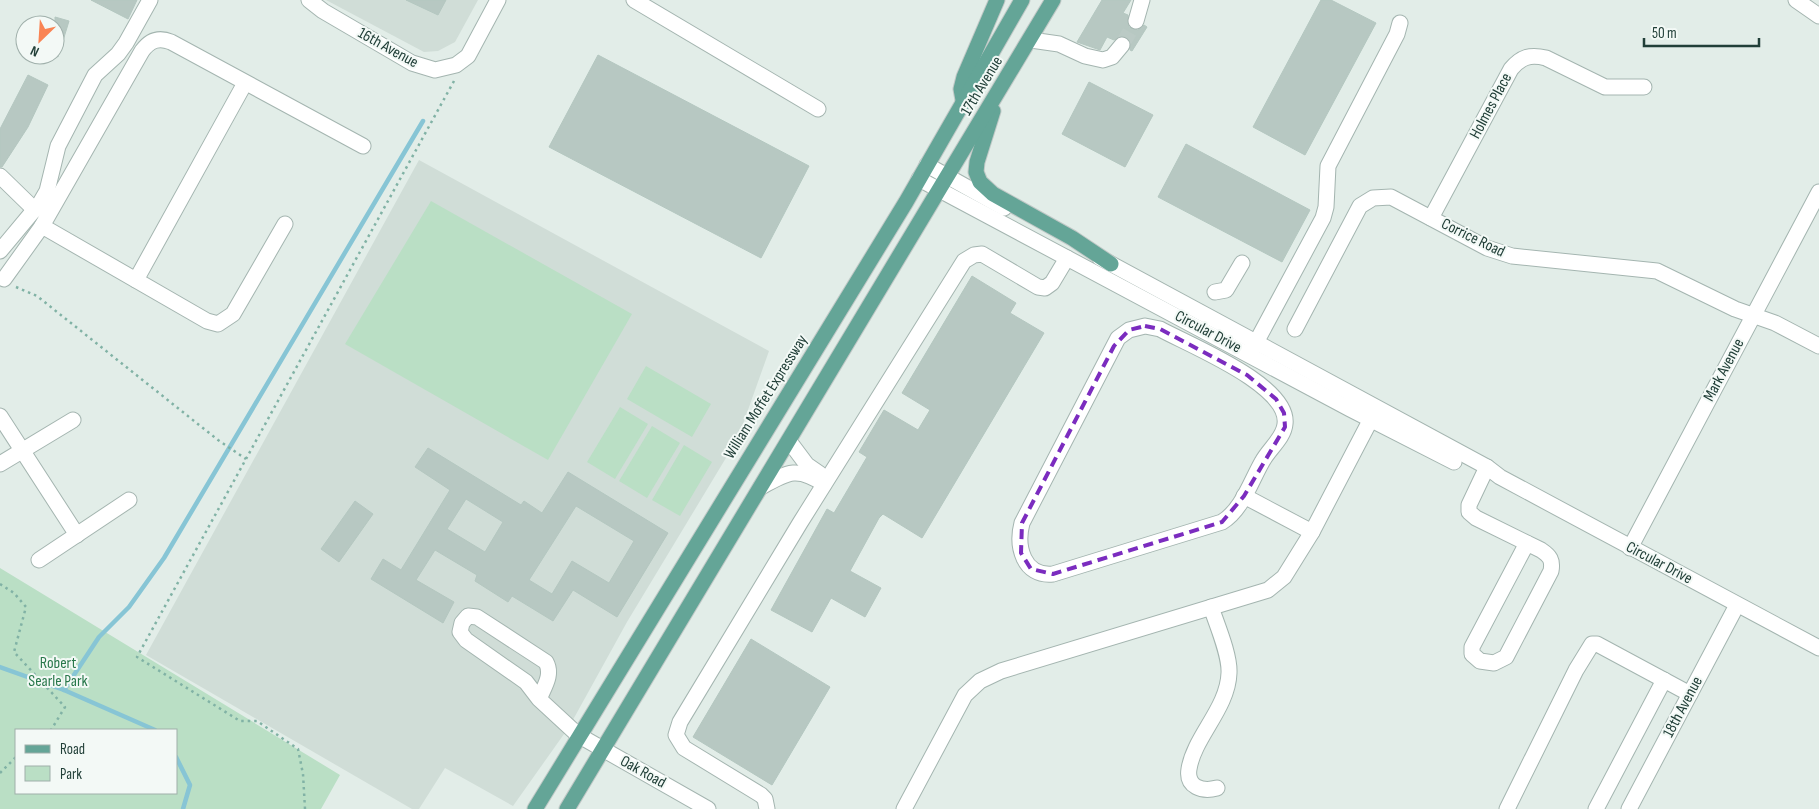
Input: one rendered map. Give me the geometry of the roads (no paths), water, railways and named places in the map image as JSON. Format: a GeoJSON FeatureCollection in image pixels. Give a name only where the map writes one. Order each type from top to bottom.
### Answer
{"type":"FeatureCollection","features":[{"type":"Feature","properties":{"kind":"main road"},"geometry":{"type":"LineString","coordinates":[[963,101],[961,89],[964,77],[997,0]]}},
{"type":"Feature","properties":{"kind":"main road","name":"William Moffet Expressway"},"geometry":{"type":"LineString","coordinates":[[535,809],[578,735],[919,179],[1022,0]]}},
{"type":"Feature","properties":{"kind":"main road","name":"17th Avenue"},"geometry":{"type":"LineString","coordinates":[[939,190],[1053,0]]}},
{"type":"Feature","properties":{"kind":"main road"},"geometry":{"type":"LineString","coordinates":[[996,97],[992,119],[977,162],[976,172],[980,182],[993,194],[1072,238],[1110,264]]}},
{"type":"Feature","properties":{"kind":"main road"},"geometry":{"type":"LineString","coordinates":[[567,809],[939,190]]}},
{"type":"Feature","properties":{"kind":"street"},"geometry":{"type":"LineString","coordinates":[[0,251],[35,210],[47,191],[58,146],[95,75],[118,54],[150,0]]}},
{"type":"Feature","properties":{"kind":"street","name":"16th Avenue"},"geometry":{"type":"LineString","coordinates":[[309,0],[323,11],[412,63],[425,68],[444,69],[456,65],[468,56],[498,0]]}},
{"type":"Feature","properties":{"kind":"street"},"geometry":{"type":"LineString","coordinates":[[634,0],[818,109]]}},
{"type":"Feature","properties":{"kind":"street"},"geometry":{"type":"LineString","coordinates":[[1136,20],[1142,0]]}},
{"type":"Feature","properties":{"kind":"street"},"geometry":{"type":"LineString","coordinates":[[1796,0],[1819,16]]}},
{"type":"Feature","properties":{"kind":"street"},"geometry":{"type":"LineString","coordinates":[[1253,348],[1323,218],[1326,206],[1328,166],[1397,34],[1400,24]]}},
{"type":"Feature","properties":{"kind":"street"},"geometry":{"type":"LineString","coordinates":[[5,280],[42,226],[142,51],[149,43],[159,39],[165,40],[363,146]]}},
{"type":"Feature","properties":{"kind":"street"},"geometry":{"type":"LineString","coordinates":[[1030,40],[1059,44],[1085,56],[1103,60],[1110,59],[1122,45]]}},
{"type":"Feature","properties":{"kind":"street","name":"Holmes Place"},"geometry":{"type":"LineString","coordinates":[[1431,218],[1511,69],[1524,57],[1537,56],[1546,58],[1605,87],[1644,87]]}},
{"type":"Feature","properties":{"kind":"street"},"geometry":{"type":"LineString","coordinates":[[136,280],[245,83]]}},
{"type":"Feature","properties":{"kind":"street","name":"Circular Drive"},"geometry":{"type":"LineString","coordinates":[[927,165],[1110,264],[1371,419],[1485,472],[1500,477],[1819,648]]}},
{"type":"Feature","properties":{"kind":"street"},"geometry":{"type":"LineString","coordinates":[[0,176],[35,210]]}},
{"type":"Feature","properties":{"kind":"street","name":"Circular Drive"},"geometry":{"type":"LineString","coordinates":[[919,179],[1067,258],[1253,348],[1485,472]]}},
{"type":"Feature","properties":{"kind":"street","name":"Mark Avenue"},"geometry":{"type":"LineString","coordinates":[[1630,548],[1752,315],[1819,192]]}},
{"type":"Feature","properties":{"kind":"street","name":"Corrice Road"},"geometry":{"type":"LineString","coordinates":[[1294,329],[1355,215],[1366,201],[1374,198],[1391,197],[1487,248],[1512,256],[1657,271],[1715,300],[1775,324],[1819,346]]}},
{"type":"Feature","properties":{"kind":"street"},"geometry":{"type":"LineString","coordinates":[[42,226],[212,324],[223,322],[234,314],[285,224]]}},
{"type":"Feature","properties":{"kind":"street"},"geometry":{"type":"LineString","coordinates":[[767,809],[765,799],[761,795],[684,748],[678,739],[676,731],[680,722],[826,481],[964,261],[974,254],[989,256],[1042,288],[1048,288],[1067,258]]}},
{"type":"Feature","properties":{"kind":"street"},"geometry":{"type":"LineString","coordinates":[[1215,292],[1226,290],[1242,263]]}},
{"type":"Feature","properties":{"kind":"street"},"geometry":{"type":"LineString","coordinates":[[1145,326],[1160,330],[1247,375],[1267,390],[1282,407],[1286,421],[1283,433],[1265,456],[1244,496],[1229,518],[1222,522],[1053,574],[1045,575],[1031,569],[1021,553],[1019,542],[1022,522],[1118,338],[1136,327],[1145,326]]}},
{"type":"Feature","properties":{"kind":"street"},"geometry":{"type":"LineString","coordinates":[[0,416],[76,535]]}},
{"type":"Feature","properties":{"kind":"street"},"geometry":{"type":"LineString","coordinates":[[904,809],[958,705],[980,680],[1001,671],[1211,607],[1260,594],[1276,585],[1290,568],[1312,532],[1371,419]]}},
{"type":"Feature","properties":{"kind":"street"},"geometry":{"type":"LineString","coordinates":[[0,464],[73,420]]}},
{"type":"Feature","properties":{"kind":"street"},"geometry":{"type":"LineString","coordinates":[[788,441],[807,465],[826,481]]}},
{"type":"Feature","properties":{"kind":"street"},"geometry":{"type":"LineString","coordinates":[[761,487],[795,472],[803,472],[826,481]]}},
{"type":"Feature","properties":{"kind":"street"},"geometry":{"type":"LineString","coordinates":[[1485,472],[1469,505],[1469,512],[1476,518],[1527,543],[1549,555],[1552,559],[1551,571],[1506,656],[1494,663],[1475,658],[1472,654],[1472,647],[1527,543]]}},
{"type":"Feature","properties":{"kind":"street"},"geometry":{"type":"LineString","coordinates":[[1244,496],[1312,532]]}},
{"type":"Feature","properties":{"kind":"street"},"geometry":{"type":"LineString","coordinates":[[39,560],[129,500]]}},
{"type":"Feature","properties":{"kind":"street","name":"18th Avenue"},"geometry":{"type":"LineString","coordinates":[[1629,809],[1737,605]]}},
{"type":"Feature","properties":{"kind":"street"},"geometry":{"type":"LineString","coordinates":[[1211,607],[1230,672],[1228,686],[1192,760],[1189,774],[1190,780],[1198,788],[1204,790],[1216,788]]}},
{"type":"Feature","properties":{"kind":"street","name":"Oak Road"},"geometry":{"type":"LineString","coordinates":[[539,699],[549,676],[550,670],[546,662],[477,617],[468,616],[465,618],[460,628],[462,636],[526,682],[539,699],[578,735],[708,809]]}},
{"type":"Feature","properties":{"kind":"street"},"geometry":{"type":"LineString","coordinates":[[1507,809],[1590,646],[1596,644],[1690,694]]}},
{"type":"Feature","properties":{"kind":"street"},"geometry":{"type":"LineString","coordinates":[[1596,809],[1664,680]]}},
{"type":"Feature","properties":{"kind":"waterway"},"geometry":{"type":"LineString","coordinates":[[64,690],[99,637],[129,607],[164,558],[423,121]]}},
{"type":"Feature","properties":{"kind":"waterway"},"geometry":{"type":"LineString","coordinates":[[0,667],[64,690],[153,729]]}},
{"type":"Feature","properties":{"kind":"waterway"},"geometry":{"type":"LineString","coordinates":[[178,761],[190,785],[183,809]]}},
{"type":"Feature","properties":{"kind":"tunnel"},"geometry":{"type":"LineString","coordinates":[[1122,45],[1136,21]]}},
{"type":"Feature","properties":{"kind":"park label","name":"Robert Searle Park"},"geometry":{"type":"Point","coordinates":[58,672]}}]}
